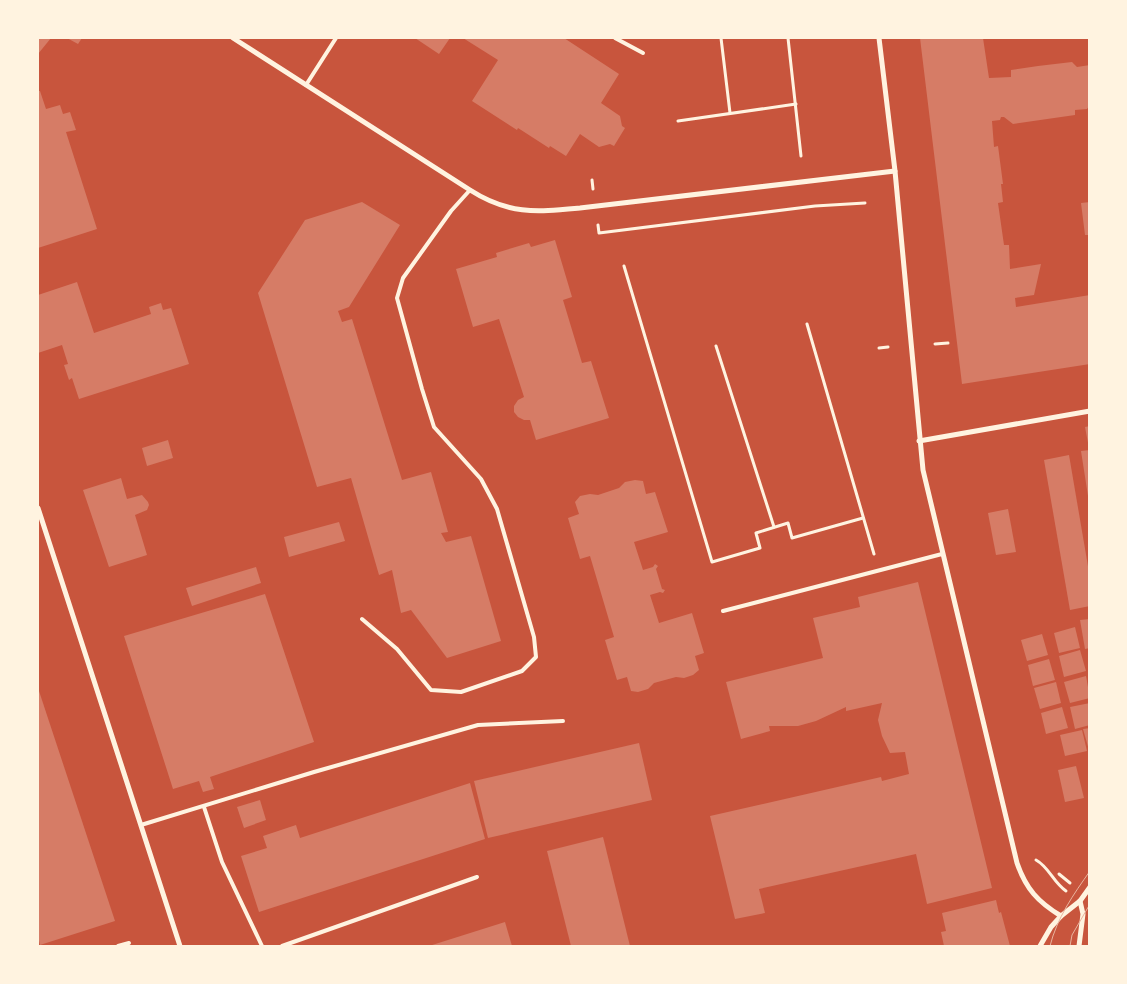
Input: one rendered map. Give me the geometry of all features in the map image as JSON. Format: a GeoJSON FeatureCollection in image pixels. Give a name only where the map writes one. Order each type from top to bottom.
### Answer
{"type":"FeatureCollection","features":[{"type":"Feature","properties":{"kind":"street"},"geometry":{"type":"LineString","coordinates":[[233,38],[470,190],[501,206],[533,212],[595,207],[895,171]]}},
{"type":"Feature","properties":{"kind":"street"},"geometry":{"type":"LineString","coordinates":[[879,38],[895,171],[923,470],[1013,850],[1020,872],[1032,894],[1044,906],[1061,916]]}},
{"type":"Feature","properties":{"kind":"street"},"geometry":{"type":"LineString","coordinates":[[919,441],[1090,411]]}},
{"type":"Feature","properties":{"kind":"street"},"geometry":{"type":"LineString","coordinates":[[38,508],[180,946]]}},
{"type":"Feature","properties":{"kind":"street"},"geometry":{"type":"LineString","coordinates":[[1040,946],[1061,916],[1080,901],[1090,887]]}},
{"type":"Feature","properties":{"kind":"street"},"geometry":{"type":"LineString","coordinates":[[1079,946],[1083,914],[1080,901]]}},
{"type":"Feature","properties":{"kind":"lane"},"geometry":{"type":"LineString","coordinates":[[306,85],[336,38]]}},
{"type":"Feature","properties":{"kind":"lane"},"geometry":{"type":"LineString","coordinates":[[615,38],[643,54]]}},
{"type":"Feature","properties":{"kind":"lane"},"geometry":{"type":"LineString","coordinates":[[362,619],[397,649],[431,690],[461,692],[522,671],[536,657],[534,637],[497,509],[481,479],[434,428],[397,298],[403,278],[451,211],[470,190]]}},
{"type":"Feature","properties":{"kind":"lane"},"geometry":{"type":"LineString","coordinates":[[723,611],[942,554]]}},
{"type":"Feature","properties":{"kind":"lane"},"geometry":{"type":"LineString","coordinates":[[141,825],[361,758],[478,725],[563,720]]}},
{"type":"Feature","properties":{"kind":"lane"},"geometry":{"type":"LineString","coordinates":[[204,806],[222,862],[262,946]]}},
{"type":"Feature","properties":{"kind":"lane"},"geometry":{"type":"LineString","coordinates":[[282,946],[478,877]]}},
{"type":"Feature","properties":{"kind":"lane"},"geometry":{"type":"LineString","coordinates":[[118,946],[129,943]]}},
{"type":"Feature","properties":{"kind":"path"},"geometry":{"type":"LineString","coordinates":[[720,38],[730,113]]}},
{"type":"Feature","properties":{"kind":"path"},"geometry":{"type":"LineString","coordinates":[[788,38],[801,156]]}},
{"type":"Feature","properties":{"kind":"path"},"geometry":{"type":"LineString","coordinates":[[678,121],[796,104]]}},
{"type":"Feature","properties":{"kind":"path"},"geometry":{"type":"LineString","coordinates":[[592,180],[598,232],[815,206],[865,203]]}},
{"type":"Feature","properties":{"kind":"path"},"geometry":{"type":"LineString","coordinates":[[624,266],[712,562],[760,548],[756,533],[774,527],[788,523],[792,538],[864,518]]}},
{"type":"Feature","properties":{"kind":"path"},"geometry":{"type":"LineString","coordinates":[[807,324],[879,571]]}},
{"type":"Feature","properties":{"kind":"path"},"geometry":{"type":"LineString","coordinates":[[935,344],[948,343]]}},
{"type":"Feature","properties":{"kind":"path"},"geometry":{"type":"LineString","coordinates":[[716,346],[774,527]]}},
{"type":"Feature","properties":{"kind":"path"},"geometry":{"type":"LineString","coordinates":[[879,348],[888,347]]}},
{"type":"Feature","properties":{"kind":"path"},"geometry":{"type":"LineString","coordinates":[[1013,850],[1042,864],[1062,888],[1080,901]]}},
{"type":"Feature","properties":{"kind":"path"},"geometry":{"type":"LineString","coordinates":[[1059,874],[1072,885]]}},
{"type":"Feature","properties":{"kind":"building"},"geometry":{"type":"Polygon","coordinates":[[[38,38],[51,38],[38,54],[38,38]]]}},
{"type":"Feature","properties":{"kind":"building"},"geometry":{"type":"Polygon","coordinates":[[[67,38],[82,38],[78,44],[67,38]]]}},
{"type":"Feature","properties":{"kind":"building"},"geometry":{"type":"Polygon","coordinates":[[[415,38],[450,38],[439,54],[415,38]]]}},
{"type":"Feature","properties":{"kind":"building"},"geometry":{"type":"Polygon","coordinates":[[[463,38],[564,38],[619,74],[601,103],[620,116],[622,126],[625,128],[614,146],[610,144],[599,147],[580,134],[566,156],[550,146],[549,148],[518,128],[517,130],[472,101],[498,60],[463,38]]]}},
{"type":"Feature","properties":{"kind":"building"},"geometry":{"type":"Polygon","coordinates":[[[920,38],[983,38],[989,78],[1011,77],[1011,70],[1038,66],[1072,62],[1077,67],[1090,65],[1090,105],[1087,109],[1075,110],[1075,115],[1013,124],[1004,117],[1001,117],[1000,120],[992,121],[994,147],[998,146],[1003,184],[1001,184],[1003,202],[998,203],[1004,245],[1009,245],[1010,269],[1041,264],[1034,295],[1015,298],[1016,307],[1090,295],[1090,364],[962,384],[920,38]]]}},
{"type":"Feature","properties":{"kind":"building"},"geometry":{"type":"Polygon","coordinates":[[[38,91],[40,91],[46,109],[60,105],[63,114],[70,112],[76,130],[66,132],[97,229],[38,248],[38,91]]]}},
{"type":"Feature","properties":{"kind":"building"},"geometry":{"type":"Polygon","coordinates":[[[362,202],[400,225],[349,307],[338,311],[342,322],[352,319],[402,480],[431,472],[448,532],[441,533],[446,542],[471,536],[501,641],[447,658],[411,610],[401,613],[392,570],[379,575],[351,478],[317,487],[258,293],[305,220],[362,202]]]}},
{"type":"Feature","properties":{"kind":"building"},"geometry":{"type":"Polygon","coordinates":[[[1090,202],[1090,235],[1085,235],[1081,203],[1090,202]]]}},
{"type":"Feature","properties":{"kind":"building"},"geometry":{"type":"Polygon","coordinates":[[[555,240],[572,297],[563,300],[582,363],[591,361],[609,418],[536,440],[530,420],[518,417],[514,412],[514,406],[518,400],[524,397],[499,319],[473,327],[456,269],[497,257],[496,253],[529,243],[531,247],[555,240]]]}},
{"type":"Feature","properties":{"kind":"building"},"geometry":{"type":"Polygon","coordinates":[[[77,282],[94,333],[151,314],[149,307],[161,303],[163,310],[171,308],[189,364],[79,399],[72,378],[69,380],[64,365],[68,364],[62,345],[38,353],[38,295],[77,282]]]}},
{"type":"Feature","properties":{"kind":"building"},"geometry":{"type":"Polygon","coordinates":[[[1090,426],[1090,448],[1089,448],[1085,427],[1090,426]]]}},
{"type":"Feature","properties":{"kind":"building"},"geometry":{"type":"Polygon","coordinates":[[[168,440],[173,458],[147,466],[142,448],[168,440]]]}},
{"type":"Feature","properties":{"kind":"building"},"geometry":{"type":"Polygon","coordinates":[[[1090,450],[1090,496],[1088,496],[1081,451],[1090,450]]]}},
{"type":"Feature","properties":{"kind":"building"},"geometry":{"type":"Polygon","coordinates":[[[1069,455],[1090,578],[1090,606],[1070,610],[1044,460],[1069,455]]]}},
{"type":"Feature","properties":{"kind":"building"},"geometry":{"type":"Polygon","coordinates":[[[121,478],[127,499],[142,495],[148,502],[147,510],[135,515],[147,555],[109,567],[83,490],[121,478]]]}},
{"type":"Feature","properties":{"kind":"building"},"geometry":{"type":"Polygon","coordinates":[[[643,481],[646,494],[655,492],[668,532],[634,542],[643,570],[653,567],[655,564],[658,566],[656,569],[662,589],[665,590],[663,593],[650,595],[659,623],[692,613],[704,653],[695,656],[699,670],[693,675],[654,683],[648,689],[638,692],[631,691],[627,677],[617,680],[605,640],[614,637],[590,556],[580,559],[568,518],[579,514],[575,502],[580,496],[598,495],[619,488],[625,482],[643,481]]]}},
{"type":"Feature","properties":{"kind":"building"},"geometry":{"type":"Polygon","coordinates":[[[1008,509],[1016,552],[996,555],[988,513],[1008,509]]]}},
{"type":"Feature","properties":{"kind":"building"},"geometry":{"type":"Polygon","coordinates":[[[339,522],[345,541],[289,557],[284,537],[339,522]]]}},
{"type":"Feature","properties":{"kind":"building"},"geometry":{"type":"Polygon","coordinates":[[[256,567],[261,583],[192,606],[186,588],[256,567]]]}},
{"type":"Feature","properties":{"kind":"building"},"geometry":{"type":"Polygon","coordinates":[[[918,582],[992,888],[927,904],[916,854],[759,889],[765,913],[735,919],[710,816],[881,777],[882,781],[909,774],[905,752],[890,753],[882,736],[878,720],[882,703],[846,711],[846,707],[816,721],[798,726],[769,726],[770,731],[741,739],[726,682],[823,658],[813,618],[860,607],[858,597],[918,582]]]}},
{"type":"Feature","properties":{"kind":"building"},"geometry":{"type":"Polygon","coordinates":[[[265,594],[314,742],[210,777],[214,789],[203,792],[199,781],[173,789],[124,636],[265,594]]]}},
{"type":"Feature","properties":{"kind":"building"},"geometry":{"type":"Polygon","coordinates":[[[1090,619],[1090,648],[1085,649],[1080,620],[1090,619]]]}},
{"type":"Feature","properties":{"kind":"building"},"geometry":{"type":"Polygon","coordinates":[[[1075,627],[1080,648],[1059,653],[1054,633],[1075,627]]]}},
{"type":"Feature","properties":{"kind":"building"},"geometry":{"type":"Polygon","coordinates":[[[1042,634],[1048,655],[1027,661],[1021,640],[1042,634]]]}},
{"type":"Feature","properties":{"kind":"building"},"geometry":{"type":"Polygon","coordinates":[[[1080,650],[1086,671],[1064,677],[1059,656],[1080,650]]]}},
{"type":"Feature","properties":{"kind":"building"},"geometry":{"type":"Polygon","coordinates":[[[1049,659],[1055,680],[1033,686],[1028,665],[1049,659]]]}},
{"type":"Feature","properties":{"kind":"building"},"geometry":{"type":"Polygon","coordinates":[[[1086,676],[1090,698],[1070,703],[1064,682],[1086,676]]]}},
{"type":"Feature","properties":{"kind":"building"},"geometry":{"type":"Polygon","coordinates":[[[1056,682],[1061,703],[1040,709],[1034,688],[1056,682]]]}},
{"type":"Feature","properties":{"kind":"building"},"geometry":{"type":"Polygon","coordinates":[[[38,688],[115,921],[40,945],[38,936],[38,688]]]}},
{"type":"Feature","properties":{"kind":"building"},"geometry":{"type":"Polygon","coordinates":[[[1090,703],[1090,725],[1075,729],[1070,707],[1090,703]]]}},
{"type":"Feature","properties":{"kind":"building"},"geometry":{"type":"Polygon","coordinates":[[[1062,707],[1068,728],[1046,734],[1041,713],[1062,707]]]}},
{"type":"Feature","properties":{"kind":"building"},"geometry":{"type":"Polygon","coordinates":[[[1090,728],[1090,750],[1089,750],[1083,729],[1090,728]]]}},
{"type":"Feature","properties":{"kind":"building"},"geometry":{"type":"Polygon","coordinates":[[[1082,730],[1087,751],[1065,756],[1060,735],[1082,730]]]}},
{"type":"Feature","properties":{"kind":"building"},"geometry":{"type":"Polygon","coordinates":[[[639,743],[652,800],[488,838],[474,781],[639,743]]]}},
{"type":"Feature","properties":{"kind":"building"},"geometry":{"type":"Polygon","coordinates":[[[1076,766],[1084,798],[1065,802],[1058,770],[1076,766]]]}},
{"type":"Feature","properties":{"kind":"building"},"geometry":{"type":"Polygon","coordinates":[[[470,783],[485,839],[259,912],[241,856],[267,848],[263,836],[296,825],[300,838],[470,783]]]}},
{"type":"Feature","properties":{"kind":"building"},"geometry":{"type":"Polygon","coordinates":[[[260,800],[266,820],[244,828],[237,807],[260,800]]]}},
{"type":"Feature","properties":{"kind":"building"},"geometry":{"type":"Polygon","coordinates":[[[603,837],[630,946],[571,946],[547,851],[603,837]]]}},
{"type":"Feature","properties":{"kind":"building"},"geometry":{"type":"Polygon","coordinates":[[[996,900],[1010,946],[944,946],[941,932],[946,931],[942,913],[996,900]]]}},
{"type":"Feature","properties":{"kind":"building"},"geometry":{"type":"Polygon","coordinates":[[[505,922],[512,946],[429,946],[505,922]]]}},
{"type":"Feature","properties":{"kind":"tram line"},"geometry":{"type":"LineString","coordinates":[[1050,946],[1061,916],[1090,871]]}},
{"type":"Feature","properties":{"kind":"tram line"},"geometry":{"type":"LineString","coordinates":[[1070,946],[1072,935],[1090,904]]}}]}
